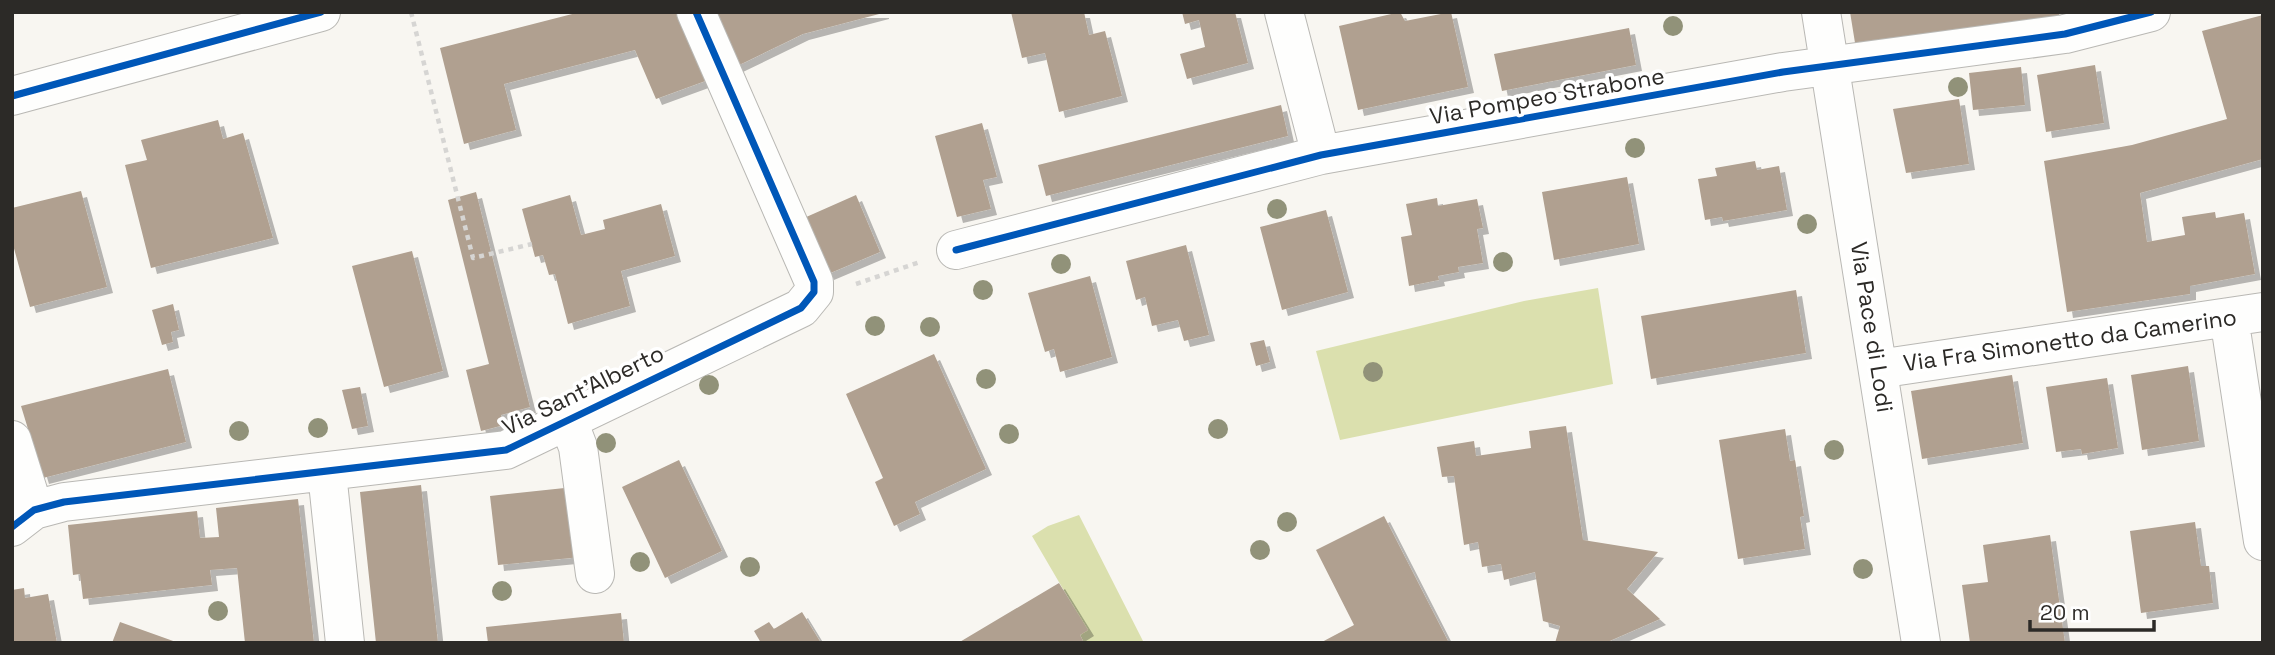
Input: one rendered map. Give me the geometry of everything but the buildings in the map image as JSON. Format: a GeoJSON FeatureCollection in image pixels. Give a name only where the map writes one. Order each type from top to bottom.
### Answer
{"type":"FeatureCollection","features":[{"type":"Feature","properties":{"kind":"street"},"geometry":{"type":"LineString","coordinates":[[12,96],[321,12]]}},
{"type":"Feature","properties":{"kind":"street","name":"Via Sant'Alberto"},"geometry":{"type":"LineString","coordinates":[[23,518],[64,502],[486,454],[526,441],[567,418],[801,308],[814,292],[810,272],[696,12]]}},
{"type":"Feature","properties":{"kind":"street"},"geometry":{"type":"LineString","coordinates":[[1284,12],[1321,155]]}},
{"type":"Feature","properties":{"kind":"street","name":"Via Pace di Lodi"},"geometry":{"type":"LineString","coordinates":[[1821,12],[1921,643]]}},
{"type":"Feature","properties":{"kind":"street","name":"Via Pompeo Strabone"},"geometry":{"type":"LineString","coordinates":[[956,250],[1321,155],[1783,72],[1830,68],[2065,34],[2151,12]]}},
{"type":"Feature","properties":{"kind":"street"},"geometry":{"type":"LineString","coordinates":[[2246,314],[2263,541]]}},
{"type":"Feature","properties":{"kind":"street","name":"Via Fra Simonetto da Camerino"},"geometry":{"type":"LineString","coordinates":[[1878,369],[2246,314]]}},
{"type":"Feature","properties":{"kind":"street"},"geometry":{"type":"LineString","coordinates":[[567,418],[578,447],[595,574]]}},
{"type":"Feature","properties":{"kind":"street"},"geometry":{"type":"LineString","coordinates":[[12,440],[23,518]]}},
{"type":"Feature","properties":{"kind":"street"},"geometry":{"type":"LineString","coordinates":[[327,473],[345,643]]}},
{"type":"Feature","properties":{"kind":"path"},"geometry":{"type":"LineString","coordinates":[[411,12],[473,258],[531,244]]}},
{"type":"Feature","properties":{"kind":"path"},"geometry":{"type":"LineString","coordinates":[[850,286],[902,268]]}},
{"type":"Feature","properties":{"kind":"green space"},"geometry":{"type":"Polygon","coordinates":[[[1598,288],[1613,384],[1340,440],[1316,351],[1524,301],[1598,288]]]}},
{"type":"Feature","properties":{"kind":"green space"},"geometry":{"type":"Polygon","coordinates":[[[1079,515],[1144,643],[1084,643],[1080,635],[1087,630],[1032,536],[1048,526],[1079,515]]]}},
{"type":"Feature","properties":{"kind":"cycle path"},"geometry":{"type":"LineString","coordinates":[[12,96],[321,12]]}},
{"type":"Feature","properties":{"kind":"cycle path"},"geometry":{"type":"LineString","coordinates":[[12,527],[34,510],[64,502],[506,450],[801,308],[814,292],[814,282],[696,12]]}},
{"type":"Feature","properties":{"kind":"cycle path"},"geometry":{"type":"LineString","coordinates":[[956,250],[1321,155],[1783,72],[2065,34],[2151,12]]}}]}
